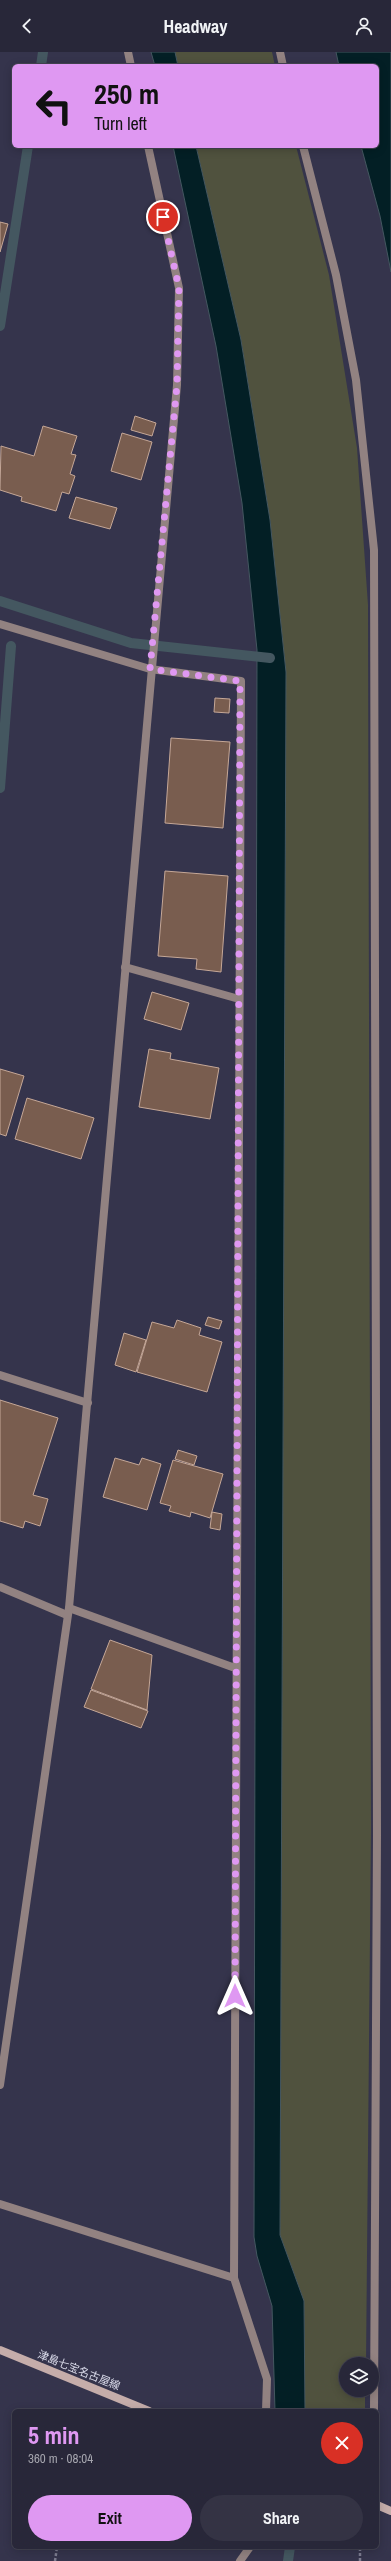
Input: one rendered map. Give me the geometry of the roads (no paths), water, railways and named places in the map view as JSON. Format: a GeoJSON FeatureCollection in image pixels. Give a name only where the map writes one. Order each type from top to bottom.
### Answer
{"type":"FeatureCollection","features":[{"type":"Feature","properties":{"kind":"main road","name":"津島七宝名古屋線"},"geometry":{"type":"LineString","coordinates":[[0,2350],[144,2409]]}},
{"type":"Feature","properties":{"kind":"main road"},"geometry":{"type":"LineString","coordinates":[[379,2506],[391,2511]]}},
{"type":"Feature","properties":{"kind":"street"},"geometry":{"type":"LineString","coordinates":[[128,52],[131,64]]}},
{"type":"Feature","properties":{"kind":"street"},"geometry":{"type":"LineString","coordinates":[[280,52],[283,64]]}},
{"type":"Feature","properties":{"kind":"street"},"geometry":{"type":"LineString","coordinates":[[0,2085],[68,1612],[88,1403],[151,666],[177,385],[179,288],[148,148]]}},
{"type":"Feature","properties":{"kind":"street"},"geometry":{"type":"LineString","coordinates":[[304,148],[336,275],[356,380],[374,550],[377,1836],[374,2409]]}},
{"type":"Feature","properties":{"kind":"street"},"geometry":{"type":"LineString","coordinates":[[0,624],[151,666],[240,681],[235,1668],[234,2278],[267,2379],[266,2409]]}},
{"type":"Feature","properties":{"kind":"street"},"geometry":{"type":"LineString","coordinates":[[126,967],[239,999]]}},
{"type":"Feature","properties":{"kind":"street"},"geometry":{"type":"LineString","coordinates":[[0,1375],[88,1403]]}},
{"type":"Feature","properties":{"kind":"street"},"geometry":{"type":"LineString","coordinates":[[0,1587],[68,1612],[235,1668]]}},
{"type":"Feature","properties":{"kind":"street"},"geometry":{"type":"LineString","coordinates":[[0,2204],[234,2278]]}},
{"type":"Feature","properties":{"kind":"street"},"geometry":{"type":"LineString","coordinates":[[240,2561],[249,2549]]}},
{"type":"Feature","properties":{"kind":"waterway"},"geometry":{"type":"LineString","coordinates":[[41,64],[43,52]]}},
{"type":"Feature","properties":{"kind":"waterway"},"geometry":{"type":"LineString","coordinates":[[0,326],[28,148]]}},
{"type":"Feature","properties":{"kind":"waterway"},"geometry":{"type":"LineString","coordinates":[[0,601],[131,643],[270,658]]}},
{"type":"Feature","properties":{"kind":"waterway"},"geometry":{"type":"LineString","coordinates":[[0,788],[11,646]]}},
{"type":"Feature","properties":{"kind":"waterway"},"geometry":{"type":"LineString","coordinates":[[288,2561],[290,2549]]}}]}
